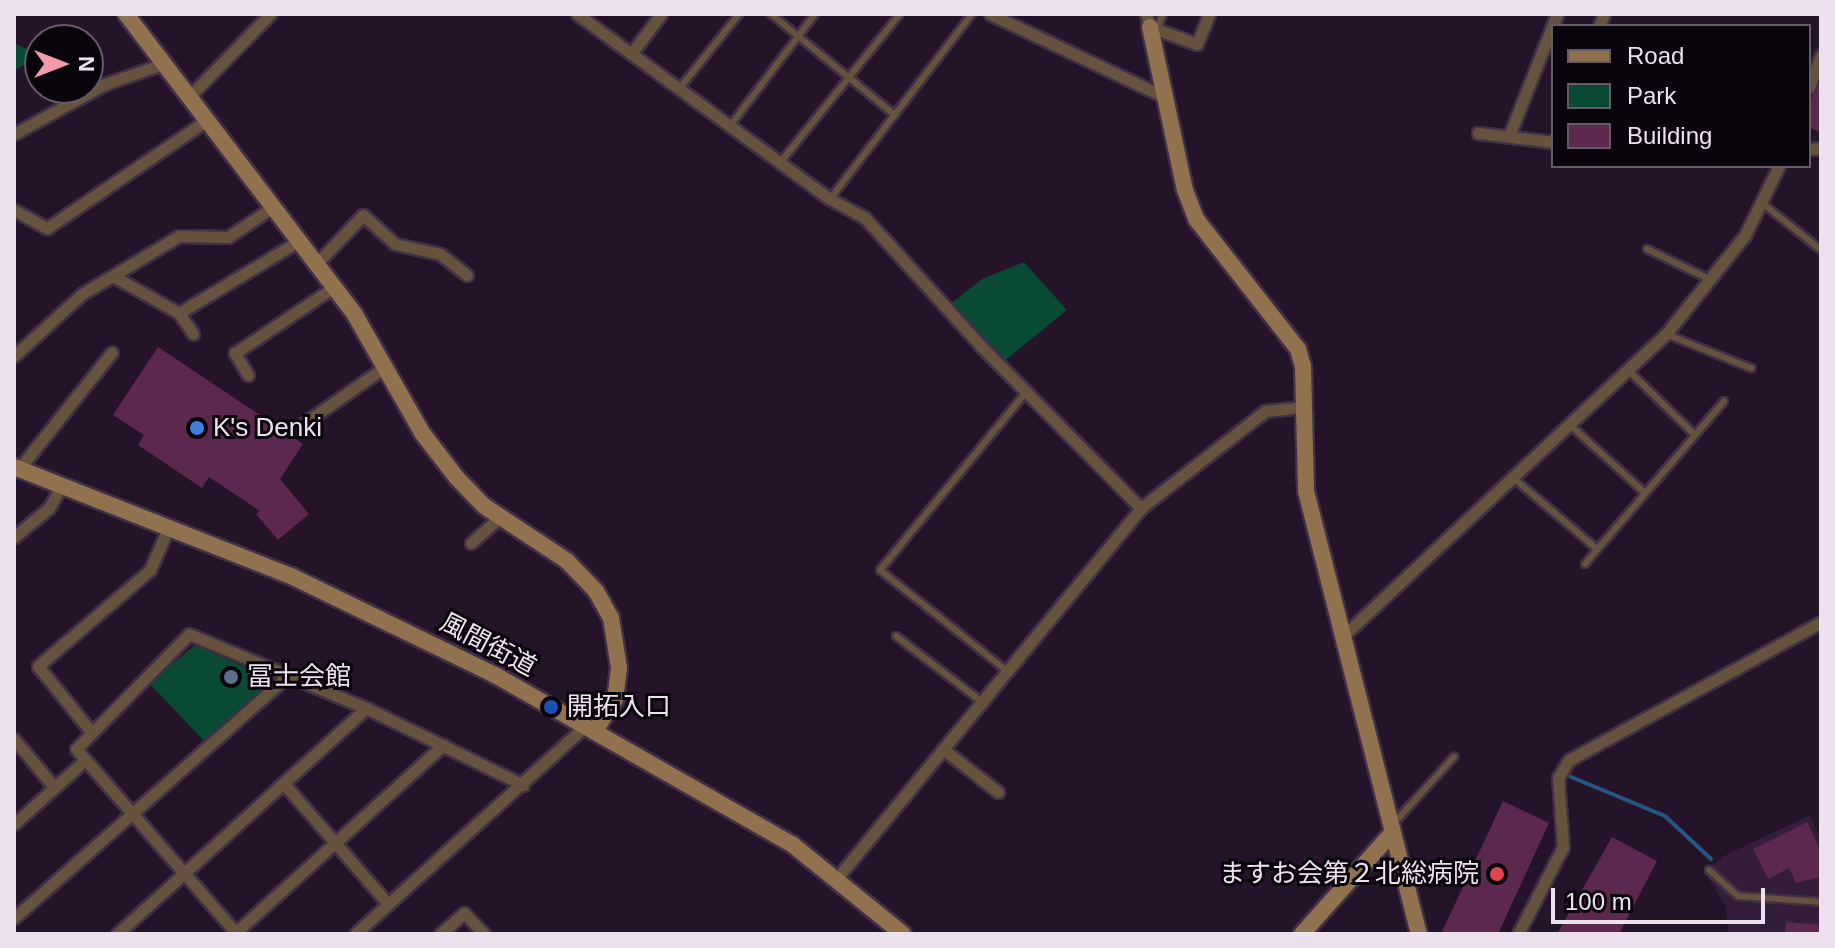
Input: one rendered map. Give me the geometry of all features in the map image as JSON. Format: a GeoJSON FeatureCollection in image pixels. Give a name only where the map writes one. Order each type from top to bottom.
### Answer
{"type":"FeatureCollection","features":[{"type":"Feature","properties":{"kind":"street"},"geometry":{"type":"LineString","coordinates":[[126,14],[317,263],[386,366],[423,434],[457,478],[500,517],[583,575],[611,618],[617,641],[615,699],[591,727],[355,934]]}},
{"type":"Feature","properties":{"kind":"street"},"geometry":{"type":"LineString","coordinates":[[189,97],[270,14]]}},
{"type":"Feature","properties":{"kind":"street"},"geometry":{"type":"LineString","coordinates":[[577,14],[830,199],[865,218],[1026,392],[1141,508]]}},
{"type":"Feature","properties":{"kind":"street"},"geometry":{"type":"LineString","coordinates":[[631,54],[661,14]]}},
{"type":"Feature","properties":{"kind":"street"},"geometry":{"type":"LineString","coordinates":[[990,14],[1165,97]]}},
{"type":"Feature","properties":{"kind":"street"},"geometry":{"type":"LineString","coordinates":[[1151,23],[1197,44],[1209,14]]}},
{"type":"Feature","properties":{"kind":"street"},"geometry":{"type":"LineString","coordinates":[[1151,23],[1165,97],[1196,219],[1298,349],[1306,491],[1419,934]]}},
{"type":"Feature","properties":{"kind":"street"},"geometry":{"type":"LineString","coordinates":[[1509,136],[1551,29]]}},
{"type":"Feature","properties":{"kind":"street"},"geometry":{"type":"LineString","coordinates":[[1811,82],[1821,55]]}},
{"type":"Feature","properties":{"kind":"street"},"geometry":{"type":"LineString","coordinates":[[14,134],[105,84],[163,64]]}},
{"type":"Feature","properties":{"kind":"street"},"geometry":{"type":"LineString","coordinates":[[14,210],[47,228],[207,120]]}},
{"type":"Feature","properties":{"kind":"street"},"geometry":{"type":"LineString","coordinates":[[1478,133],[1551,141]]}},
{"type":"Feature","properties":{"kind":"street"},"geometry":{"type":"LineString","coordinates":[[1342,637],[1666,334],[1712,280],[1762,203],[1778,168]]}},
{"type":"Feature","properties":{"kind":"street"},"geometry":{"type":"LineString","coordinates":[[14,356],[82,294],[179,236],[228,237],[273,207]]}},
{"type":"Feature","properties":{"kind":"street"},"geometry":{"type":"LineString","coordinates":[[317,263],[363,215],[395,244],[440,254],[467,275]]}},
{"type":"Feature","properties":{"kind":"street"},"geometry":{"type":"LineString","coordinates":[[179,313],[299,241]]}},
{"type":"Feature","properties":{"kind":"street"},"geometry":{"type":"LineString","coordinates":[[113,276],[179,313],[193,334]]}},
{"type":"Feature","properties":{"kind":"street"},"geometry":{"type":"LineString","coordinates":[[248,375],[235,353],[334,287]]}},
{"type":"Feature","properties":{"kind":"street"},"geometry":{"type":"LineString","coordinates":[[18,471],[112,352]]}},
{"type":"Feature","properties":{"kind":"street"},"geometry":{"type":"LineString","coordinates":[[296,429],[386,366]]}},
{"type":"Feature","properties":{"kind":"street"},"geometry":{"type":"LineString","coordinates":[[838,877],[1141,508],[1265,411],[1303,407]]}},
{"type":"Feature","properties":{"kind":"street","name":"風間街道"},"geometry":{"type":"LineString","coordinates":[[18,471],[169,526],[414,633],[591,727],[756,821],[838,877],[903,934]]}},
{"type":"Feature","properties":{"kind":"street"},"geometry":{"type":"LineString","coordinates":[[14,537],[49,508],[61,486]]}},
{"type":"Feature","properties":{"kind":"street"},"geometry":{"type":"LineString","coordinates":[[471,543],[500,517]]}},
{"type":"Feature","properties":{"kind":"street"},"geometry":{"type":"LineString","coordinates":[[92,733],[38,666],[150,570],[169,526]]}},
{"type":"Feature","properties":{"kind":"street"},"geometry":{"type":"LineString","coordinates":[[1518,934],[1563,847],[1558,778],[1569,760],[1821,622]]}},
{"type":"Feature","properties":{"kind":"street"},"geometry":{"type":"LineString","coordinates":[[443,745],[236,934],[76,749],[189,634],[366,708],[443,745],[523,785]]}},
{"type":"Feature","properties":{"kind":"street"},"geometry":{"type":"LineString","coordinates":[[14,918],[288,676]]}},
{"type":"Feature","properties":{"kind":"street"},"geometry":{"type":"LineString","coordinates":[[117,934],[285,785],[366,708]]}},
{"type":"Feature","properties":{"kind":"street"},"geometry":{"type":"LineString","coordinates":[[14,739],[54,787]]}},
{"type":"Feature","properties":{"kind":"street"},"geometry":{"type":"LineString","coordinates":[[943,749],[998,792]]}},
{"type":"Feature","properties":{"kind":"street"},"geometry":{"type":"LineString","coordinates":[[14,824],[85,760]]}},
{"type":"Feature","properties":{"kind":"street"},"geometry":{"type":"LineString","coordinates":[[285,785],[388,904]]}},
{"type":"Feature","properties":{"kind":"street"},"geometry":{"type":"LineString","coordinates":[[1302,934],[1391,829]]}},
{"type":"Feature","properties":{"kind":"street"},"geometry":{"type":"LineString","coordinates":[[440,934],[464,913],[484,934]]}},
{"type":"Feature","properties":{"kind":"lane"},"geometry":{"type":"LineString","coordinates":[[679,89],[739,14]]}},
{"type":"Feature","properties":{"kind":"lane"},"geometry":{"type":"LineString","coordinates":[[771,14],[895,115]]}},
{"type":"Feature","properties":{"kind":"lane"},"geometry":{"type":"LineString","coordinates":[[730,126],[815,14]]}},
{"type":"Feature","properties":{"kind":"lane"},"geometry":{"type":"LineString","coordinates":[[780,163],[900,14]]}},
{"type":"Feature","properties":{"kind":"lane"},"geometry":{"type":"LineString","coordinates":[[830,199],[972,14]]}},
{"type":"Feature","properties":{"kind":"lane"},"geometry":{"type":"LineString","coordinates":[[1151,23],[1163,14]]}},
{"type":"Feature","properties":{"kind":"lane"},"geometry":{"type":"LineString","coordinates":[[1762,203],[1821,250]]}},
{"type":"Feature","properties":{"kind":"lane"},"geometry":{"type":"LineString","coordinates":[[1647,249],[1712,280]]}},
{"type":"Feature","properties":{"kind":"lane"},"geometry":{"type":"LineString","coordinates":[[1666,334],[1751,368]]}},
{"type":"Feature","properties":{"kind":"lane"},"geometry":{"type":"LineString","coordinates":[[1629,371],[1695,435]]}},
{"type":"Feature","properties":{"kind":"lane"},"geometry":{"type":"LineString","coordinates":[[1008,672],[880,570],[1026,392]]}},
{"type":"Feature","properties":{"kind":"lane"},"geometry":{"type":"LineString","coordinates":[[1585,564],[1724,401]]}},
{"type":"Feature","properties":{"kind":"lane"},"geometry":{"type":"LineString","coordinates":[[1570,425],[1645,493]]}},
{"type":"Feature","properties":{"kind":"lane"},"geometry":{"type":"LineString","coordinates":[[1511,476],[1597,549]]}},
{"type":"Feature","properties":{"kind":"lane"},"geometry":{"type":"LineString","coordinates":[[896,636],[982,703]]}},
{"type":"Feature","properties":{"kind":"lane"},"geometry":{"type":"LineString","coordinates":[[1391,829],[1454,757]]}},
{"type":"Feature","properties":{"kind":"lane"},"geometry":{"type":"LineString","coordinates":[[1709,870],[1738,896],[1821,902]]}},
{"type":"Feature","properties":{"kind":"shaded area"},"geometry":{"type":"Polygon","coordinates":[[[1810,815],[1821,840],[1821,934],[1728,934],[1726,907],[1705,872],[1724,856],[1810,815]]]}},
{"type":"Feature","properties":{"kind":"green space"},"geometry":{"type":"Polygon","coordinates":[[[14,43],[24,48],[24,65],[14,71],[14,43]]]}},
{"type":"Feature","properties":{"kind":"green space"},"geometry":{"type":"Polygon","coordinates":[[[1024,262],[1067,310],[1002,363],[950,304],[982,279],[1024,262]]]}},
{"type":"Feature","properties":{"kind":"green space"},"geometry":{"type":"Polygon","coordinates":[[[195,645],[274,680],[205,742],[149,683],[195,645]]]}},
{"type":"Feature","properties":{"kind":"building"},"geometry":{"type":"Polygon","coordinates":[[[1821,79],[1821,132],[1811,129],[1811,98],[1821,79]]]}},
{"type":"Feature","properties":{"kind":"building"},"geometry":{"type":"Polygon","coordinates":[[[158,347],[303,444],[280,479],[309,514],[278,540],[256,514],[260,511],[209,477],[202,488],[138,445],[144,435],[113,415],[158,347]]]}},
{"type":"Feature","properties":{"kind":"building"},"geometry":{"type":"Polygon","coordinates":[[[1503,801],[1549,823],[1498,934],[1441,934],[1503,801]]]}},
{"type":"Feature","properties":{"kind":"building"},"geometry":{"type":"Polygon","coordinates":[[[1807,822],[1821,851],[1821,877],[1796,883],[1789,868],[1768,879],[1753,849],[1807,822]]]}},
{"type":"Feature","properties":{"kind":"building"},"geometry":{"type":"Polygon","coordinates":[[[1612,837],[1657,861],[1619,934],[1557,934],[1612,837]]]}},
{"type":"Feature","properties":{"kind":"building"},"geometry":{"type":"Polygon","coordinates":[[[1786,922],[1821,925],[1821,934],[1785,934],[1786,922]]]}},
{"type":"Feature","properties":{"kind":"waterway"},"geometry":{"type":"LineString","coordinates":[[1564,774],[1665,816],[1711,859]]}},
{"type":"Feature","properties":{"kind":"place","name":"K's Denki"},"geometry":{"type":"Point","coordinates":[197,428]}},
{"type":"Feature","properties":{"kind":"place","name":"冨士会館"},"geometry":{"type":"Point","coordinates":[231,677]}},
{"type":"Feature","properties":{"kind":"place","name":"開拓入口"},"geometry":{"type":"Point","coordinates":[551,707]}},
{"type":"Feature","properties":{"kind":"place","name":"ますお会第２北総病院"},"geometry":{"type":"Point","coordinates":[1497,874]}}]}
